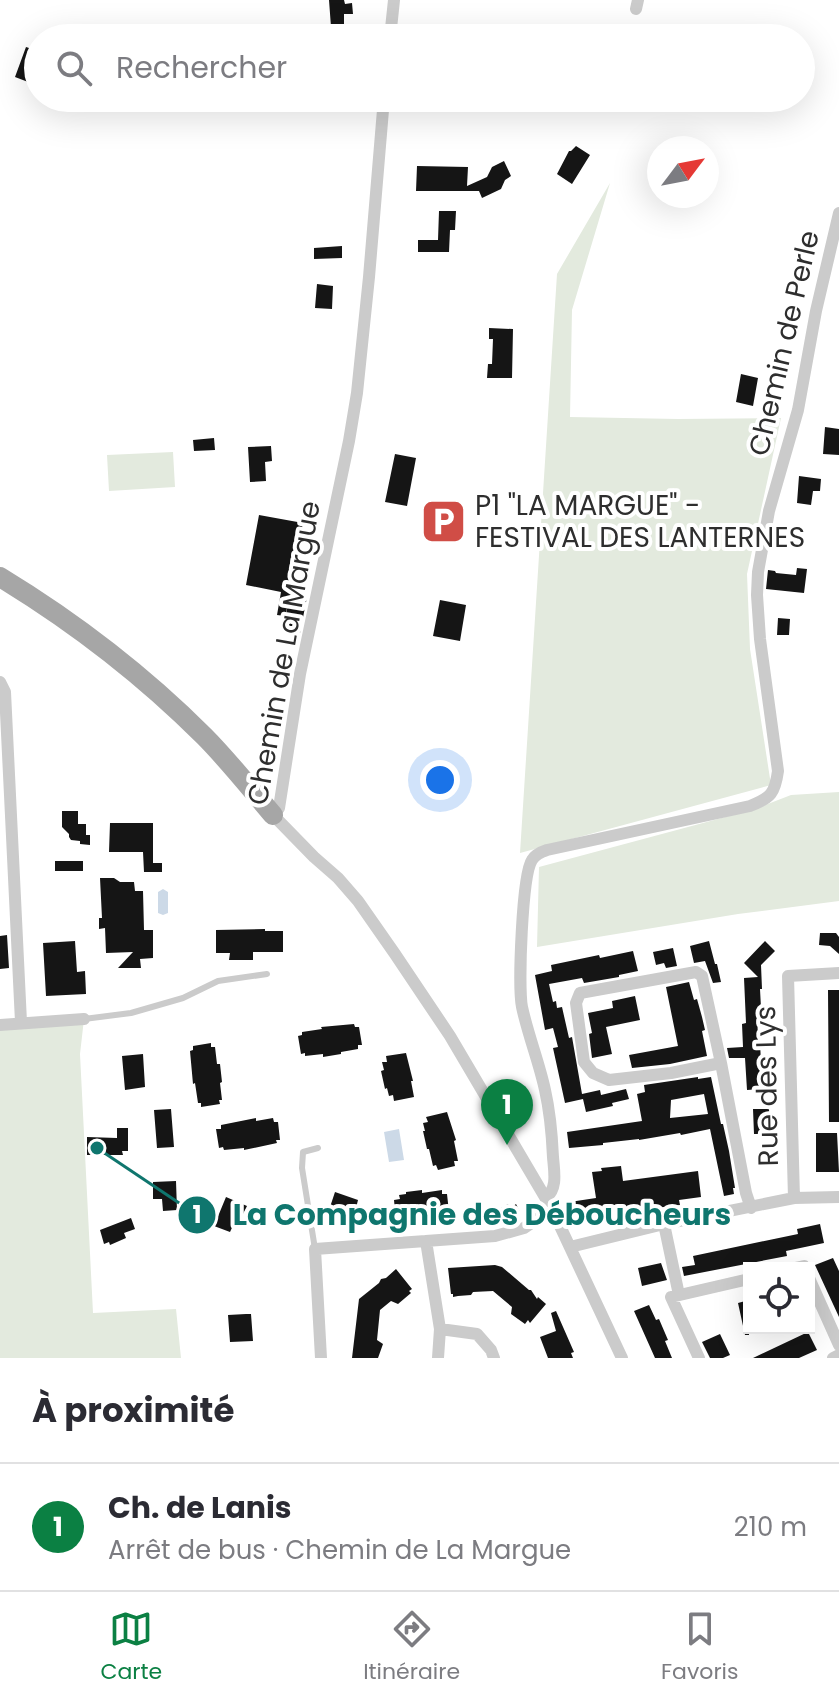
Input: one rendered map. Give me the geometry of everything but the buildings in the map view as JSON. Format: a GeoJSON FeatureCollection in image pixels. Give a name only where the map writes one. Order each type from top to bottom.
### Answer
{"type":"FeatureCollection","features":[{"type":"Feature","properties":{"kind":"main road"},"geometry":{"type":"LineString","coordinates":[[0,577],[36,598],[101,644],[154,688],[206,738],[273,815]]}},
{"type":"Feature","properties":{"kind":"street"},"geometry":{"type":"LineString","coordinates":[[391,24],[394,0]]}},
{"type":"Feature","properties":{"kind":"street","name":"Chemin de La Margue"},"geometry":{"type":"LineString","coordinates":[[383,112],[357,393],[300,674],[279,808],[273,815],[338,878],[373,922],[450,1036],[549,1203],[622,1358]]}},
{"type":"Feature","properties":{"kind":"street","name":"Chemin de Perle"},"geometry":{"type":"LineString","coordinates":[[549,1203],[554,1182],[551,1125],[545,1088],[522,1005],[519,979],[526,881],[531,861],[547,850],[750,806],[764,801],[776,786],[778,771],[760,639],[758,572],[769,511],[798,410],[816,311],[839,213]]}},
{"type":"Feature","properties":{"kind":"street"},"geometry":{"type":"LineString","coordinates":[[0,682],[5,692],[21,1022]]}},
{"type":"Feature","properties":{"kind":"street"},"geometry":{"type":"LineString","coordinates":[[721,1063],[609,1080],[593,1073],[584,1062],[576,1003],[580,993],[696,972],[702,976],[721,1063],[746,1193],[751,1208]]}},
{"type":"Feature","properties":{"kind":"street","name":"Rue des Lys"},"geometry":{"type":"LineString","coordinates":[[794,1198],[788,976],[839,973]]}},
{"type":"Feature","properties":{"kind":"street"},"geometry":{"type":"LineString","coordinates":[[0,1025],[84,1019]]}},
{"type":"Feature","properties":{"kind":"street"},"geometry":{"type":"LineString","coordinates":[[570,1247],[794,1198],[839,1197]]}},
{"type":"Feature","properties":{"kind":"street"},"geometry":{"type":"LineString","coordinates":[[321,1358],[315,1249],[495,1236],[515,1232],[534,1222],[549,1203]]}},
{"type":"Feature","properties":{"kind":"street"},"geometry":{"type":"LineString","coordinates":[[664,1224],[679,1295]]}},
{"type":"Feature","properties":{"kind":"street"},"geometry":{"type":"LineString","coordinates":[[426,1241],[440,1329],[438,1358]]}},
{"type":"Feature","properties":{"kind":"street"},"geometry":{"type":"LineString","coordinates":[[699,1358],[671,1297],[743,1280]]}},
{"type":"Feature","properties":{"kind":"street"},"geometry":{"type":"LineString","coordinates":[[815,1291],[839,1345]]}},
{"type":"Feature","properties":{"kind":"street"},"geometry":{"type":"LineString","coordinates":[[440,1329],[477,1334],[494,1358]]}},
{"type":"Feature","properties":{"kind":"street"},"geometry":{"type":"LineString","coordinates":[[833,1358],[839,1355]]}},
{"type":"Feature","properties":{"kind":"lane"},"geometry":{"type":"LineString","coordinates":[[84,1019],[131,1013],[183,998],[218,981],[267,974]]}},
{"type":"Feature","properties":{"kind":"lane"},"geometry":{"type":"LineString","coordinates":[[315,1249],[302,1168],[303,1152],[318,1148]]}},
{"type":"Feature","properties":{"kind":"shaded area"},"geometry":{"type":"Polygon","coordinates":[[[610,183],[572,310],[570,417],[781,418],[747,574],[750,649],[771,785],[520,853],[557,274],[610,183]]]}},
{"type":"Feature","properties":{"kind":"shaded area"},"geometry":{"type":"Polygon","coordinates":[[[173,452],[175,487],[109,491],[107,455],[173,452]]]}},
{"type":"Feature","properties":{"kind":"shaded area"},"geometry":{"type":"Polygon","coordinates":[[[839,792],[839,901],[537,947],[539,867],[755,809],[791,795],[839,792]]]}},
{"type":"Feature","properties":{"kind":"shaded area"},"geometry":{"type":"Polygon","coordinates":[[[84,1019],[80,1054],[93,1313],[176,1309],[181,1358],[0,1358],[0,1025],[84,1019]]]}},
{"type":"Feature","properties":{"kind":"water"},"geometry":{"type":"Polygon","coordinates":[[[163,889],[168,892],[168,913],[163,915],[158,913],[158,892],[163,889]]]}},
{"type":"Feature","properties":{"kind":"water"},"geometry":{"type":"Polygon","coordinates":[[[399,1129],[404,1160],[389,1162],[384,1132],[399,1129]]]}},
{"type":"Feature","properties":{"kind":"place","name":"P1 \"LA MARGUE\" - FESTIVAL DES LANTERNES"},"geometry":{"type":"Point","coordinates":[444,521]}},
{"type":"Feature","properties":{"kind":"place","name":"Ch. de Lanis"},"geometry":{"type":"Point","coordinates":[507,1145]}},
{"type":"Feature","properties":{"kind":"place","name":"La Compagnie des Déboucheurs"},"geometry":{"type":"Point","coordinates":[97,1148]}}]}
